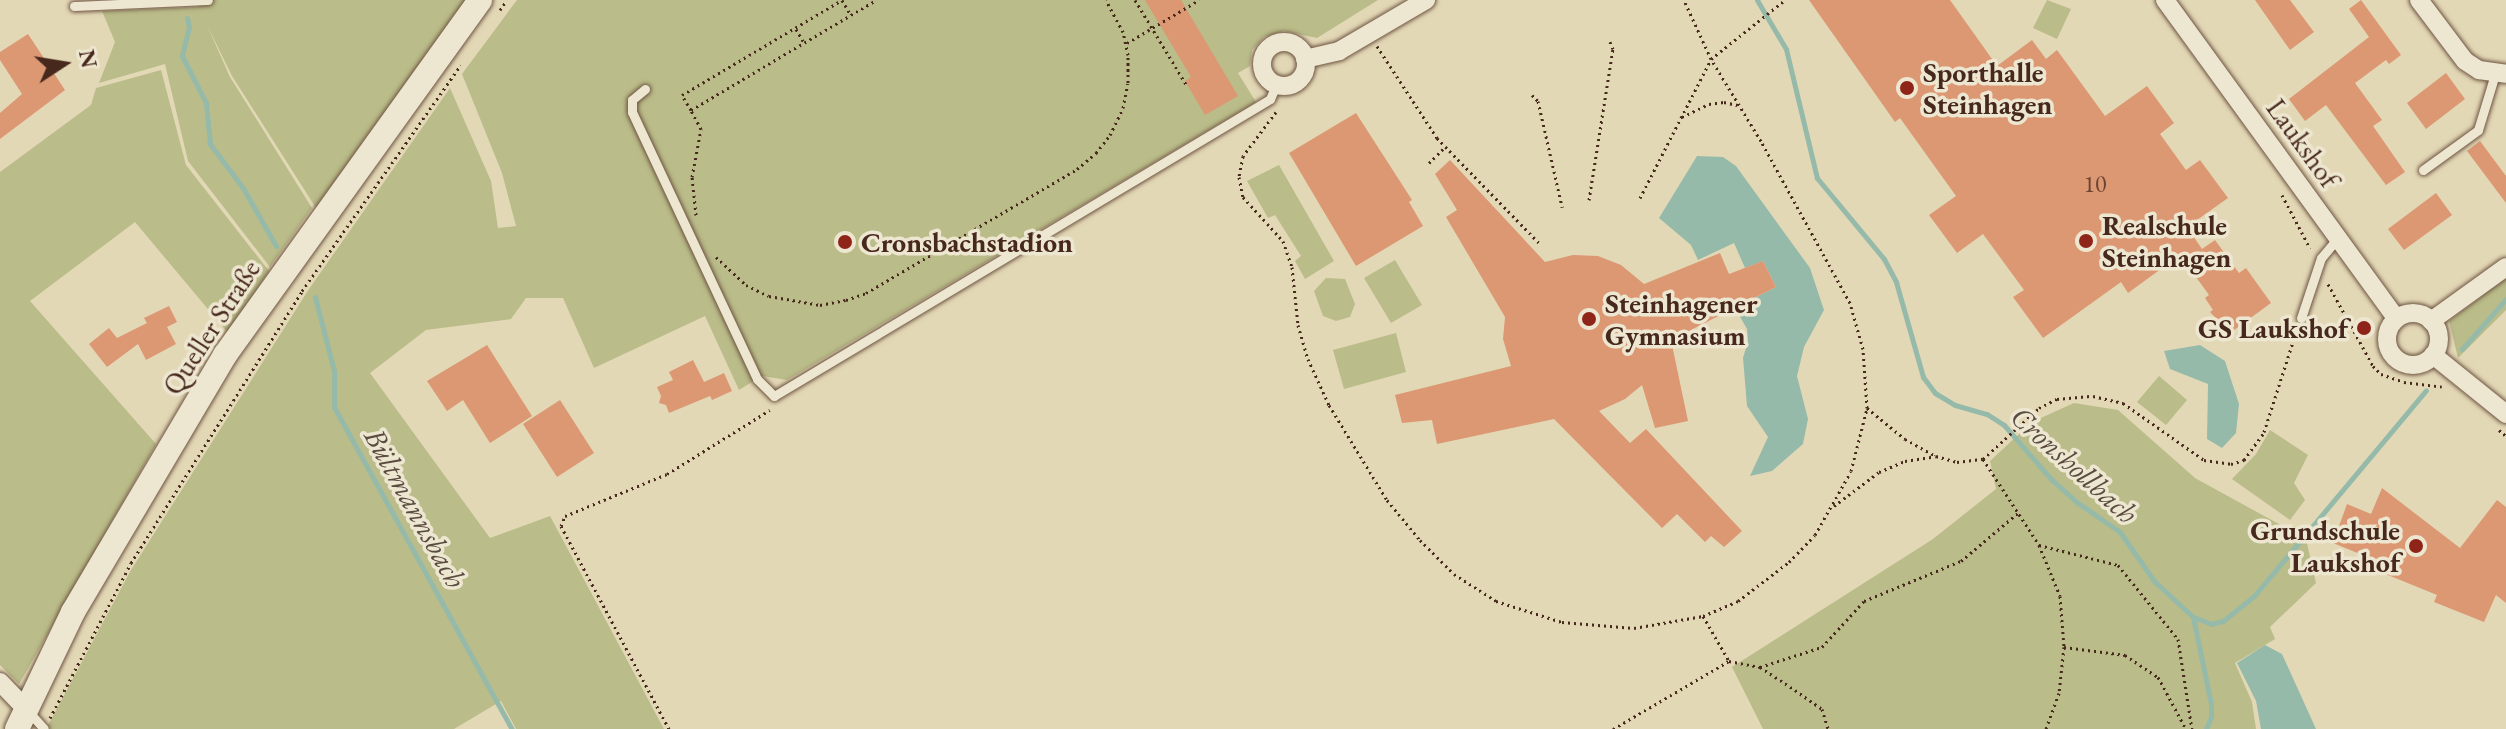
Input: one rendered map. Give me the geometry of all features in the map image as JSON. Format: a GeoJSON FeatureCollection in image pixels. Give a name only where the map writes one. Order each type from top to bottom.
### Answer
{"type":"FeatureCollection","features":[{"type":"Feature","properties":{"kind":"main road","name":"Queller Straße"},"geometry":{"type":"LineString","coordinates":[[21,718],[73,612],[225,355],[488,8]]}},
{"type":"Feature","properties":{"kind":"street"},"geometry":{"type":"LineString","coordinates":[[1305,59],[1339,51],[1426,0]]}},
{"type":"Feature","properties":{"kind":"street","name":"Laukshof"},"geometry":{"type":"LineString","coordinates":[[2165,0],[2396,318]]}},
{"type":"Feature","properties":{"kind":"street"},"geometry":{"type":"LineString","coordinates":[[2419,0],[2465,61],[2501,74]]}},
{"type":"Feature","properties":{"kind":"street"},"geometry":{"type":"LineString","coordinates":[[1291,44],[1305,59],[1301,78],[1273,92],[1263,70],[1264,57],[1271,47],[1291,44]]}},
{"type":"Feature","properties":{"kind":"street"},"geometry":{"type":"LineString","coordinates":[[2431,321],[2506,267]]}},
{"type":"Feature","properties":{"kind":"street"},"geometry":{"type":"LineString","coordinates":[[2411,313],[2431,321],[2439,341],[2433,355],[2418,364],[2409,365],[2394,357],[2389,350],[2387,333],[2396,318],[2411,313]]}},
{"type":"Feature","properties":{"kind":"street"},"geometry":{"type":"LineString","coordinates":[[2433,355],[2501,420]]}},
{"type":"Feature","properties":{"kind":"street"},"geometry":{"type":"LineString","coordinates":[[0,682],[21,718]]}},
{"type":"Feature","properties":{"kind":"lane"},"geometry":{"type":"LineString","coordinates":[[74,6],[208,0]]}},
{"type":"Feature","properties":{"kind":"lane"},"geometry":{"type":"LineString","coordinates":[[2423,170],[2478,130],[2501,74]]}},
{"type":"Feature","properties":{"kind":"lane"},"geometry":{"type":"LineString","coordinates":[[645,89],[632,100],[632,112],[757,379],[774,396],[1273,92]]}},
{"type":"Feature","properties":{"kind":"lane"},"geometry":{"type":"LineString","coordinates":[[2301,318],[2318,265],[2337,239]]}},
{"type":"Feature","properties":{"kind":"lane"},"geometry":{"type":"LineString","coordinates":[[21,718],[44,729]]}},
{"type":"Feature","properties":{"kind":"path"},"geometry":{"type":"LineString","coordinates":[[488,8],[507,0]]}},
{"type":"Feature","properties":{"kind":"path"},"geometry":{"type":"LineString","coordinates":[[699,226],[692,177],[701,129],[682,95],[842,0],[851,15]]}},
{"type":"Feature","properties":{"kind":"path"},"geometry":{"type":"LineString","coordinates":[[691,110],[876,0]]}},
{"type":"Feature","properties":{"kind":"path"},"geometry":{"type":"LineString","coordinates":[[711,251],[746,285],[793,303],[820,305],[866,293],[1077,169],[1096,153],[1123,108],[1128,83],[1126,44],[1106,0]]}},
{"type":"Feature","properties":{"kind":"path"},"geometry":{"type":"LineString","coordinates":[[1135,0],[1187,86]]}},
{"type":"Feature","properties":{"kind":"path"},"geometry":{"type":"LineString","coordinates":[[1126,44],[1199,0]]}},
{"type":"Feature","properties":{"kind":"path"},"geometry":{"type":"LineString","coordinates":[[1273,92],[1277,110],[1243,156],[1239,177],[1243,197],[1283,241],[1292,267],[1298,325],[1308,359],[1329,405],[1387,500],[1454,574],[1496,601],[1562,622],[1634,628],[1703,616],[1738,601],[1789,562],[1815,535],[1851,471],[1867,408],[1863,349],[1850,303],[1711,59],[1684,0]]}},
{"type":"Feature","properties":{"kind":"path"},"geometry":{"type":"LineString","coordinates":[[1640,198],[1711,59],[1785,0]]}},
{"type":"Feature","properties":{"kind":"path"},"geometry":{"type":"LineString","coordinates":[[796,28],[804,43]]}},
{"type":"Feature","properties":{"kind":"path"},"geometry":{"type":"LineString","coordinates":[[1369,33],[1446,146],[1540,244]]}},
{"type":"Feature","properties":{"kind":"path"},"geometry":{"type":"LineString","coordinates":[[1589,200],[1613,49],[1610,42]]}},
{"type":"Feature","properties":{"kind":"path"},"geometry":{"type":"LineString","coordinates":[[44,729],[131,563],[302,291],[462,64]]}},
{"type":"Feature","properties":{"kind":"path"},"geometry":{"type":"LineString","coordinates":[[1532,95],[1538,101],[1562,207]]}},
{"type":"Feature","properties":{"kind":"path"},"geometry":{"type":"LineString","coordinates":[[1680,118],[1709,104],[1724,102],[1738,105]]}},
{"type":"Feature","properties":{"kind":"path"},"geometry":{"type":"LineString","coordinates":[[1429,163],[1446,146]]}},
{"type":"Feature","properties":{"kind":"path"},"geometry":{"type":"LineString","coordinates":[[2281,193],[2373,366],[2390,379],[2434,385],[2452,394]]}},
{"type":"Feature","properties":{"kind":"path"},"geometry":{"type":"LineString","coordinates":[[1867,408],[1905,439],[1936,456],[1957,462],[1983,459],[2022,422],[2057,399],[2093,396],[2123,403],[2204,460],[2220,465],[2244,460],[2264,432],[2301,318]]}},
{"type":"Feature","properties":{"kind":"path"},"geometry":{"type":"LineString","coordinates":[[669,729],[561,526],[565,516],[667,474],[755,422],[773,407],[774,396]]}},
{"type":"Feature","properties":{"kind":"path"},"geometry":{"type":"LineString","coordinates":[[2501,420],[2506,436]]}},
{"type":"Feature","properties":{"kind":"path"},"geometry":{"type":"LineString","coordinates":[[1832,509],[1879,472],[1905,461],[1936,456]]}},
{"type":"Feature","properties":{"kind":"path"},"geometry":{"type":"LineString","coordinates":[[1983,459],[2039,545],[2060,596],[2064,647],[2059,693],[2046,729]]}},
{"type":"Feature","properties":{"kind":"path"},"geometry":{"type":"LineString","coordinates":[[1760,667],[1822,647],[1864,601],[1961,561],[2018,513]]}},
{"type":"Feature","properties":{"kind":"path"},"geometry":{"type":"LineString","coordinates":[[2039,545],[2118,565],[2178,639],[2192,729]]}},
{"type":"Feature","properties":{"kind":"path"},"geometry":{"type":"LineString","coordinates":[[1703,616],[1729,661]]}},
{"type":"Feature","properties":{"kind":"path"},"geometry":{"type":"LineString","coordinates":[[2064,647],[2125,655],[2158,677],[2186,729]]}},
{"type":"Feature","properties":{"kind":"path"},"geometry":{"type":"LineString","coordinates":[[1613,729],[1729,661],[1760,667],[1822,709],[1828,729]]}},
{"type":"Feature","properties":{"kind":"green space"},"geometry":{"type":"Polygon","coordinates":[[[196,0],[466,0],[316,208],[232,76],[207,25],[230,77],[312,208],[270,267],[188,161],[165,64],[99,83],[115,42],[102,11],[199,7],[196,0]]]}},
{"type":"Feature","properties":{"kind":"green space"},"geometry":{"type":"Polygon","coordinates":[[[517,0],[1378,0],[1317,38],[1284,31],[1264,37],[1252,50],[1250,66],[1238,73],[1256,102],[787,380],[762,376],[739,390],[705,316],[594,368],[563,298],[526,298],[511,319],[426,330],[370,373],[490,538],[550,516],[664,729],[516,729],[501,701],[454,729],[46,729],[131,570],[309,289],[450,88],[491,181],[498,228],[516,226],[502,173],[462,74],[517,0]]]}},
{"type":"Feature","properties":{"kind":"green space"},"geometry":{"type":"Polygon","coordinates":[[[2047,0],[2071,9],[2057,39],[2033,28],[2047,0]]]}},
{"type":"Feature","properties":{"kind":"green space"},"geometry":{"type":"Polygon","coordinates":[[[161,70],[186,165],[269,271],[228,333],[135,222],[30,301],[156,444],[19,684],[0,665],[0,172],[91,105],[96,88],[161,70]]]}},
{"type":"Feature","properties":{"kind":"green space"},"geometry":{"type":"Polygon","coordinates":[[[1279,165],[1334,261],[1305,279],[1295,261],[1301,256],[1275,215],[1268,218],[1247,181],[1279,165]]]}},
{"type":"Feature","properties":{"kind":"green space"},"geometry":{"type":"Polygon","coordinates":[[[1395,260],[1422,305],[1391,323],[1364,278],[1395,260]]]}},
{"type":"Feature","properties":{"kind":"green space"},"geometry":{"type":"Polygon","coordinates":[[[1326,278],[1345,279],[1355,304],[1350,317],[1336,321],[1323,316],[1314,291],[1326,278]]]}},
{"type":"Feature","properties":{"kind":"green space"},"geometry":{"type":"Polygon","coordinates":[[[2506,278],[2506,310],[2458,358],[2449,321],[2506,278]]]}},
{"type":"Feature","properties":{"kind":"green space"},"geometry":{"type":"Polygon","coordinates":[[[1396,333],[1406,372],[1344,389],[1333,350],[1396,333]]]}},
{"type":"Feature","properties":{"kind":"green space"},"geometry":{"type":"Polygon","coordinates":[[[2159,376],[2187,400],[2166,425],[2137,402],[2159,376]]]}},
{"type":"Feature","properties":{"kind":"green space"},"geometry":{"type":"Polygon","coordinates":[[[2074,403],[2118,410],[2195,478],[2306,539],[2316,583],[2270,627],[2275,639],[2235,663],[2252,702],[2256,729],[1763,729],[1732,667],[1933,539],[1996,489],[1990,461],[2032,422],[2074,403]]]}},
{"type":"Feature","properties":{"kind":"green space"},"geometry":{"type":"Polygon","coordinates":[[[2270,430],[2308,455],[2294,483],[2305,500],[2290,520],[2232,479],[2256,454],[2270,430]]]}},
{"type":"Feature","properties":{"kind":"shaded area"},"geometry":{"type":"Polygon","coordinates":[[[1697,156],[1723,157],[1736,166],[1810,268],[1824,310],[1804,347],[1797,376],[1808,419],[1803,444],[1772,471],[1750,476],[1768,437],[1747,406],[1743,358],[1748,341],[1747,329],[1735,308],[1776,287],[1763,261],[1745,268],[1734,243],[1698,260],[1691,245],[1659,218],[1697,156]]]}},
{"type":"Feature","properties":{"kind":"shaded area"},"geometry":{"type":"Polygon","coordinates":[[[2200,345],[2225,361],[2239,404],[2236,433],[2222,448],[2207,439],[2208,384],[2170,369],[2164,351],[2200,345]]]}},
{"type":"Feature","properties":{"kind":"shaded area"},"geometry":{"type":"Polygon","coordinates":[[[2265,645],[2282,654],[2316,729],[2261,729],[2256,701],[2237,663],[2265,645]]]}},
{"type":"Feature","properties":{"kind":"building"},"geometry":{"type":"Polygon","coordinates":[[[1145,0],[1181,0],[1238,96],[1205,115],[1185,81],[1191,77],[1145,0]]]}},
{"type":"Feature","properties":{"kind":"building","name":"Realschule Steinhagen"},"geometry":{"type":"Polygon","coordinates":[[[1809,0],[1950,0],[1997,66],[2032,40],[2046,59],[2057,50],[2105,116],[2147,86],[2174,123],[2160,134],[2186,170],[2200,160],[2228,198],[2187,227],[2202,249],[2215,240],[2239,273],[2246,268],[2271,303],[2230,333],[2210,312],[2213,310],[2205,298],[2209,295],[2180,255],[2128,293],[2121,282],[2043,338],[2013,297],[2024,290],[1983,234],[1957,253],[1929,215],[1956,196],[1900,118],[1895,122],[1809,0]]]}},
{"type":"Feature","properties":{"kind":"building"},"geometry":{"type":"Polygon","coordinates":[[[2255,0],[2290,0],[2314,32],[2290,50],[2255,0]]]}},
{"type":"Feature","properties":{"kind":"building"},"geometry":{"type":"Polygon","coordinates":[[[2361,0],[2401,55],[2389,64],[2386,60],[2355,83],[2382,120],[2373,126],[2405,172],[2386,185],[2326,105],[2305,121],[2289,99],[2369,37],[2349,9],[2361,0]]]}},
{"type":"Feature","properties":{"kind":"building"},"geometry":{"type":"Polygon","coordinates":[[[28,34],[65,90],[0,139],[0,113],[22,94],[0,60],[0,52],[28,34]]]}},
{"type":"Feature","properties":{"kind":"building"},"geometry":{"type":"Polygon","coordinates":[[[2446,73],[2465,99],[2426,129],[2407,103],[2446,73]]]}},
{"type":"Feature","properties":{"kind":"building"},"geometry":{"type":"Polygon","coordinates":[[[1356,113],[1412,200],[1409,202],[1423,226],[1356,266],[1289,153],[1356,113]]]}},
{"type":"Feature","properties":{"kind":"building"},"geometry":{"type":"Polygon","coordinates":[[[2480,141],[2506,176],[2506,203],[2467,151],[2480,141]]]}},
{"type":"Feature","properties":{"kind":"building"},"geometry":{"type":"Polygon","coordinates":[[[1450,160],[1545,262],[1573,255],[1598,256],[1621,265],[1644,284],[1720,253],[1729,274],[1763,261],[1776,287],[1671,340],[1688,421],[1655,428],[1642,385],[1625,399],[1599,411],[1630,443],[1646,429],[1742,531],[1724,547],[1711,536],[1705,542],[1677,514],[1662,528],[1554,419],[1437,444],[1432,420],[1402,423],[1395,395],[1511,366],[1503,339],[1505,317],[1446,217],[1457,210],[1435,174],[1450,160]]]}},
{"type":"Feature","properties":{"kind":"building"},"geometry":{"type":"Polygon","coordinates":[[[2436,193],[2452,215],[2404,250],[2388,229],[2436,193]]]}},
{"type":"Feature","properties":{"kind":"building"},"geometry":{"type":"Polygon","coordinates":[[[169,306],[177,322],[167,327],[176,344],[146,360],[138,344],[107,367],[89,344],[109,328],[117,338],[147,323],[144,318],[169,306]]]}},
{"type":"Feature","properties":{"kind":"building"},"geometry":{"type":"Polygon","coordinates":[[[487,345],[532,416],[490,443],[463,400],[447,411],[427,381],[487,345]]]}},
{"type":"Feature","properties":{"kind":"building"},"geometry":{"type":"Polygon","coordinates":[[[693,360],[704,382],[724,373],[732,391],[712,400],[710,396],[669,413],[666,405],[659,403],[661,396],[657,387],[673,380],[669,372],[693,360]]]}},
{"type":"Feature","properties":{"kind":"building"},"geometry":{"type":"Polygon","coordinates":[[[560,400],[594,453],[557,477],[523,424],[560,400]]]}},
{"type":"Feature","properties":{"kind":"building"},"geometry":{"type":"Polygon","coordinates":[[[2382,488],[2460,548],[2497,500],[2506,507],[2506,603],[2496,595],[2484,622],[2434,602],[2437,595],[2383,573],[2387,565],[2333,543],[2347,504],[2371,514],[2382,488]]]}},
{"type":"Feature","properties":{"kind":"waterway","name":"Cronshollbach"},"geometry":{"type":"LineString","coordinates":[[1757,0],[1786,49],[1817,178],[1884,259],[1896,282],[1923,377],[1935,393],[1955,405],[1987,414],[2004,425],[2051,479],[2078,503],[2120,532],[2154,581],[2193,617],[2211,704],[2211,717],[2206,729]]}},
{"type":"Feature","properties":{"kind":"waterway","name":"Bültmannsbach"},"geometry":{"type":"LineString","coordinates":[[187,18],[189,27],[182,56],[206,103],[210,144],[243,188],[276,246]]}},
{"type":"Feature","properties":{"kind":"waterway","name":"Bültmannsbach"},"geometry":{"type":"LineString","coordinates":[[315,297],[334,371],[334,407],[512,729]]}},
{"type":"Feature","properties":{"kind":"waterway"},"geometry":{"type":"LineString","coordinates":[[2462,349],[2506,299]]}},
{"type":"Feature","properties":{"kind":"waterway"},"geometry":{"type":"LineString","coordinates":[[2194,617],[2211,624],[2223,621],[2254,596],[2426,390]]}},
{"type":"Feature","properties":{"kind":"place","name":"Sporthalle Steinhagen"},"geometry":{"type":"Point","coordinates":[1907,88]}},
{"type":"Feature","properties":{"kind":"place","name":"Realschule Steinhagen"},"geometry":{"type":"Point","coordinates":[2086,241]}},
{"type":"Feature","properties":{"kind":"place","name":"Cronsbachstadion"},"geometry":{"type":"Point","coordinates":[845,242]}},
{"type":"Feature","properties":{"kind":"place","name":"Steinhagener Gymnasium"},"geometry":{"type":"Point","coordinates":[1589,319]}},
{"type":"Feature","properties":{"kind":"place","name":"GS Laukshof"},"geometry":{"type":"Point","coordinates":[2364,328]}},
{"type":"Feature","properties":{"kind":"place","name":"Grundschule Laukshof"},"geometry":{"type":"Point","coordinates":[2416,546]}}]}
